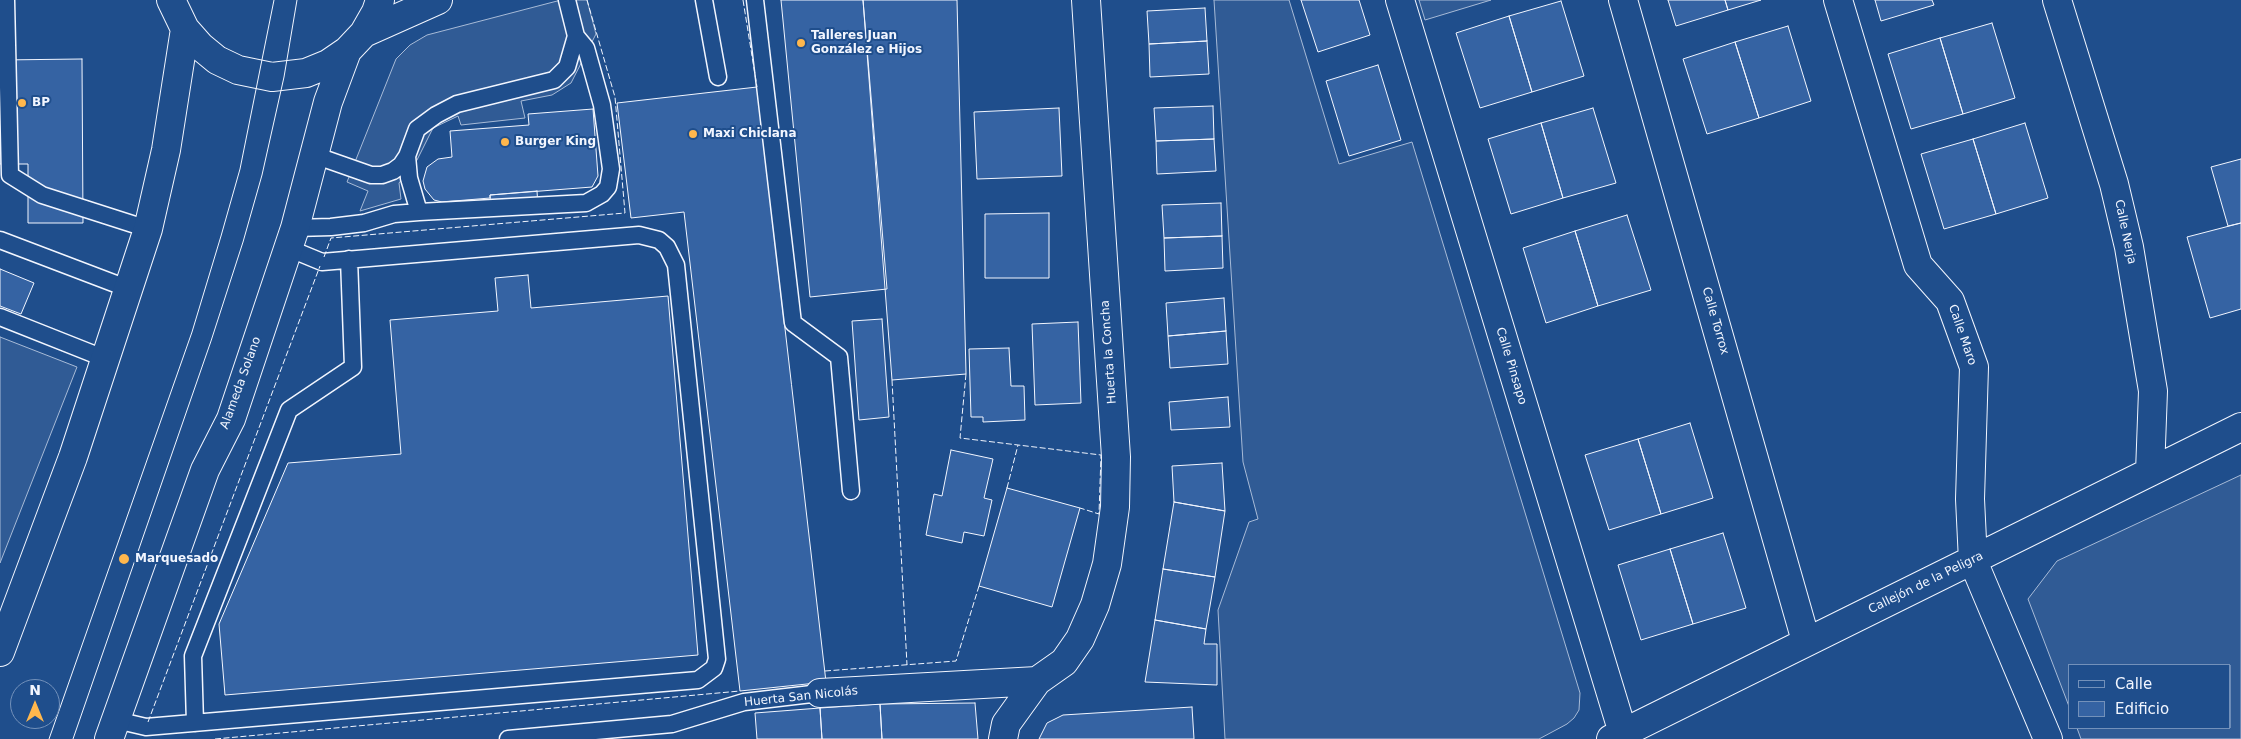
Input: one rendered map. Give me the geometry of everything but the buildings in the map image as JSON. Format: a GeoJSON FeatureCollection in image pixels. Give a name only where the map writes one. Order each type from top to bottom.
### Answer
{"type":"FeatureCollection","features":[{"type":"Feature","properties":{"kind":"street","name":"Alameda Solano"},"geometry":{"type":"LineString","coordinates":[[113,730],[205,470],[231,419],[291,238],[328,102],[356,42],[376,12],[380,0]]}},
{"type":"Feature","properties":{"kind":"street"},"geometry":{"type":"LineString","coordinates":[[173,10],[200,46],[218,60],[238,70],[260,76],[284,77],[306,73],[328,64],[356,42],[438,0]]}},
{"type":"Feature","properties":{"kind":"street","name":"Huerta la Concha"},"geometry":{"type":"LineString","coordinates":[[1037,681],[1064,662],[1080,639],[1095,605],[1107,564],[1116,507],[1116,457],[1086,0]]}},
{"type":"Feature","properties":{"kind":"street","name":"Calle Pinsapo"},"geometry":{"type":"LineString","coordinates":[[1400,0],[1617,736]]}},
{"type":"Feature","properties":{"kind":"street","name":"Calle Torrox"},"geometry":{"type":"LineString","coordinates":[[1623,0],[1806,641]]}},
{"type":"Feature","properties":{"kind":"street","name":"Calle Maro"},"geometry":{"type":"LineString","coordinates":[[1838,0],[1918,266],[1950,301],[1974,367],[1970,499],[1972,561],[2048,739]]}},
{"type":"Feature","properties":{"kind":"street","name":"Calle Nerja"},"geometry":{"type":"LineString","coordinates":[[2056,0],[2114,184],[2129,247],[2152,391],[2150,472]]}},
{"type":"Feature","properties":{"kind":"street"},"geometry":{"type":"LineString","coordinates":[[0,652],[74,457],[148,230],[166,150],[173,10]]}},
{"type":"Feature","properties":{"kind":"street","name":"Callejón de la Peligra"},"geometry":{"type":"LineString","coordinates":[[1617,736],[2241,427]]}},
{"type":"Feature","properties":{"kind":"street"},"geometry":{"type":"LineString","coordinates":[[1003,739],[1006,724],[1037,681]]}},
{"type":"Feature","properties":{"kind":"street","name":"Huerta San Nicolás"},"geometry":{"type":"LineString","coordinates":[[820,693],[1037,681]]}},
{"type":"Feature","properties":{"kind":"lane"},"geometry":{"type":"LineString","coordinates":[[291,238],[340,226],[364,223],[394,214],[586,203],[602,194],[608,187],[610,169],[602,105],[586,48],[576,36],[567,0]]}},
{"type":"Feature","properties":{"kind":"lane"},"geometry":{"type":"LineString","coordinates":[[704,0],[718,77]]}},
{"type":"Feature","properties":{"kind":"lane"},"geometry":{"type":"LineString","coordinates":[[755,0],[794,323],[839,357],[851,491]]}},
{"type":"Feature","properties":{"kind":"lane"},"geometry":{"type":"LineString","coordinates":[[4,4],[10,175],[42,195],[148,230]]}},
{"type":"Feature","properties":{"kind":"lane"},"geometry":{"type":"LineString","coordinates":[[314,155],[371,175],[382,175],[392,172],[401,165],[407,156],[417,129],[436,115],[457,104],[554,80],[567,66],[576,36]]}},
{"type":"Feature","properties":{"kind":"lane"},"geometry":{"type":"LineString","coordinates":[[407,156],[409,178],[419,212]]}},
{"type":"Feature","properties":{"kind":"lane"},"geometry":{"type":"LineString","coordinates":[[113,730],[698,680],[714,668],[717,659],[676,265],[667,246],[659,240],[639,235],[322,262],[291,238]]}},
{"type":"Feature","properties":{"kind":"lane"},"geometry":{"type":"LineString","coordinates":[[0,240],[129,289]]}},
{"type":"Feature","properties":{"kind":"lane"},"geometry":{"type":"LineString","coordinates":[[195,723],[193,656],[290,410],[353,367],[349,259]]}},
{"type":"Feature","properties":{"kind":"lane"},"geometry":{"type":"LineString","coordinates":[[0,317],[106,359]]}},
{"type":"Feature","properties":{"kind":"lane","name":"Huerta San Nicolás"},"geometry":{"type":"LineString","coordinates":[[508,739],[672,724],[744,702],[820,693]]}},
{"type":"Feature","properties":{"kind":"shaded area"},"geometry":{"type":"Polygon","coordinates":[[[561,0],[587,0],[596,34],[571,83],[552,95],[521,101],[525,118],[461,125],[458,116],[433,128],[417,160],[399,183],[401,199],[360,211],[368,191],[347,182],[396,59],[410,45],[427,35],[561,0]]]}},
{"type":"Feature","properties":{"kind":"shaded area"},"geometry":{"type":"Polygon","coordinates":[[[1214,0],[1289,0],[1339,164],[1412,142],[1580,693],[1579,710],[1574,718],[1567,724],[1539,739],[1225,739],[1218,610],[1249,522],[1258,519],[1243,462],[1214,0]]]}},
{"type":"Feature","properties":{"kind":"shaded area"},"geometry":{"type":"Polygon","coordinates":[[[1419,0],[1491,0],[1425,20],[1419,0]]]}},
{"type":"Feature","properties":{"kind":"shaded area"},"geometry":{"type":"Polygon","coordinates":[[[0,337],[77,367],[0,563],[0,337]]]}},
{"type":"Feature","properties":{"kind":"shaded area"},"geometry":{"type":"Polygon","coordinates":[[[2241,475],[2241,739],[2081,739],[2077,729],[2231,729],[2231,664],[2068,664],[2068,704],[2028,599],[2057,561],[2241,475]]]}},
{"type":"Feature","properties":{"kind":"tram line"},"geometry":{"type":"LineString","coordinates":[[49,739],[192,332],[240,169],[274,0]]}},
{"type":"Feature","properties":{"kind":"tram line"},"geometry":{"type":"LineString","coordinates":[[73,739],[211,341],[243,242],[262,175],[284,77],[297,0]]}},
{"type":"Feature","properties":{"kind":"fence"},"geometry":{"type":"LineString","coordinates":[[324,257],[331,238],[625,213],[615,97],[587,0]]}},
{"type":"Feature","properties":{"kind":"fence"},"geometry":{"type":"LineString","coordinates":[[743,0],[757,87]]}},
{"type":"Feature","properties":{"kind":"fence"},"geometry":{"type":"LineString","coordinates":[[148,722],[320,266]]}},
{"type":"Feature","properties":{"kind":"fence"},"geometry":{"type":"LineString","coordinates":[[966,374],[960,438],[1101,455],[1099,514],[1080,508]]}},
{"type":"Feature","properties":{"kind":"fence"},"geometry":{"type":"LineString","coordinates":[[892,380],[907,665]]}},
{"type":"Feature","properties":{"kind":"fence"},"geometry":{"type":"LineString","coordinates":[[1007,488],[1018,445]]}},
{"type":"Feature","properties":{"kind":"fence"},"geometry":{"type":"LineString","coordinates":[[825,671],[956,661],[979,586]]}},
{"type":"Feature","properties":{"kind":"fence"},"geometry":{"type":"LineString","coordinates":[[215,739],[740,691]]}},
{"type":"Feature","properties":{"kind":"place","name":"Talleres Juan González e Hijos"},"geometry":{"type":"Point","coordinates":[801,43]}},
{"type":"Feature","properties":{"kind":"place","name":"BP"},"geometry":{"type":"Point","coordinates":[22,103]}},
{"type":"Feature","properties":{"kind":"place","name":"Maxi Chiclana"},"geometry":{"type":"Point","coordinates":[693,134]}},
{"type":"Feature","properties":{"kind":"place","name":"Burger King"},"geometry":{"type":"Point","coordinates":[505,142]}},
{"type":"Feature","properties":{"kind":"place","name":"Marquesado"},"geometry":{"type":"Point","coordinates":[124,559]}}]}
